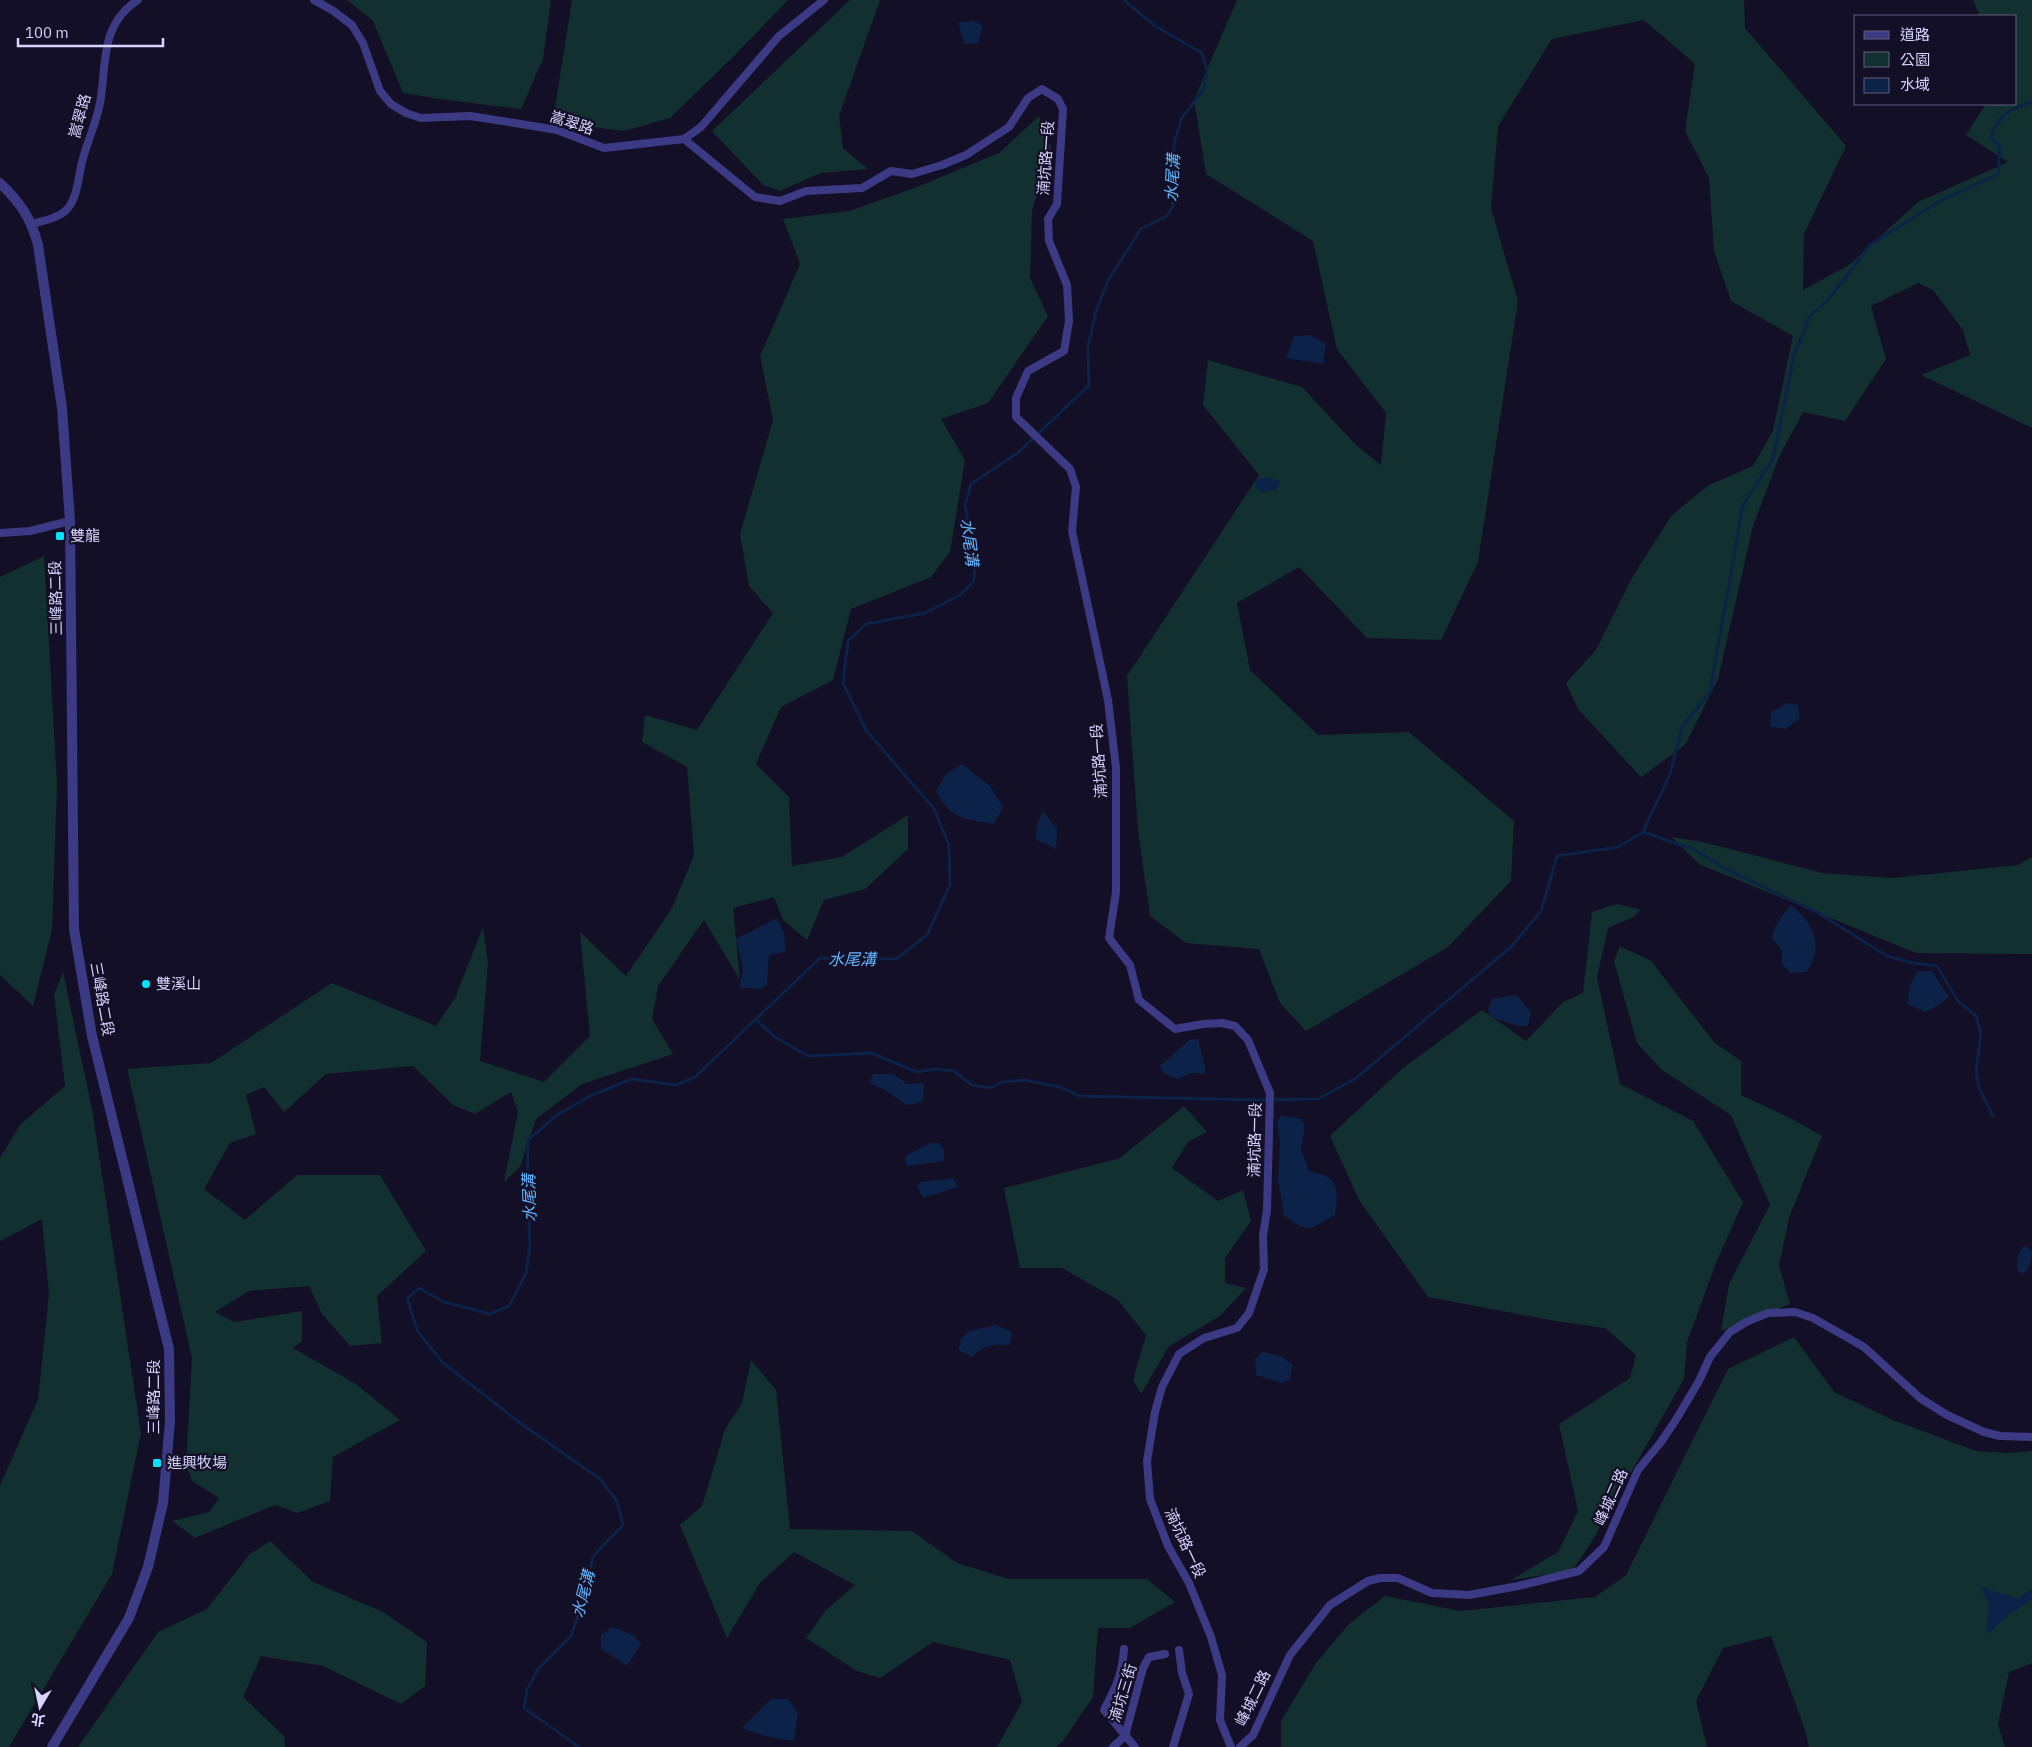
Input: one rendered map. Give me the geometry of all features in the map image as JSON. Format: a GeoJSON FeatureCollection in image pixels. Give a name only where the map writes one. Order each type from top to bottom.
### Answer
{"type":"FeatureCollection","features":[{"type":"Feature","properties":{"kind":"street","name":"嵩翠路"},"geometry":{"type":"LineString","coordinates":[[32,224],[65,212],[72,200],[88,141],[96,120],[108,41],[117,21],[130,5],[138,0]]}},
{"type":"Feature","properties":{"kind":"street","name":"嵩翠路"},"geometry":{"type":"LineString","coordinates":[[314,0],[332,10],[352,25],[363,43],[380,91],[391,104],[406,113],[421,118],[470,116],[556,130],[604,148],[684,138]]}},
{"type":"Feature","properties":{"kind":"street"},"geometry":{"type":"LineString","coordinates":[[684,138],[701,126],[779,36],[824,0]]}},
{"type":"Feature","properties":{"kind":"street","name":"湳坑路一段"},"geometry":{"type":"LineString","coordinates":[[684,138],[755,196],[780,201],[806,192],[862,188],[891,171],[912,174],[966,155],[1009,127],[1028,98],[1042,89],[1058,99],[1063,108],[1057,204],[1048,219],[1049,241],[1067,285],[1069,322],[1064,350],[1028,371],[1016,398],[1016,417],[1070,469],[1076,487],[1072,531],[1108,700],[1116,768],[1116,882],[1109,938],[1130,965],[1138,1000],[1175,1029],[1202,1024],[1222,1023],[1235,1026],[1248,1040],[1270,1093],[1267,1210],[1263,1236],[1264,1269],[1249,1313],[1237,1328],[1204,1338],[1179,1354],[1162,1387],[1155,1412],[1147,1461],[1150,1499],[1168,1546],[1189,1583],[1211,1637],[1222,1675],[1220,1720],[1231,1747]]}},
{"type":"Feature","properties":{"kind":"street","name":"三峰路二段"},"geometry":{"type":"LineString","coordinates":[[0,184],[16,199],[32,224],[38,245],[62,408],[70,521],[74,928],[92,1036],[169,1349],[170,1422],[162,1502],[148,1567],[124,1627],[52,1747]]}},
{"type":"Feature","properties":{"kind":"street"},"geometry":{"type":"LineString","coordinates":[[0,533],[30,531],[70,521]]}},
{"type":"Feature","properties":{"kind":"street","name":"峰城二路"},"geometry":{"type":"LineString","coordinates":[[1240,1747],[1253,1735],[1290,1655],[1330,1605],[1368,1581],[1380,1578],[1398,1578],[1432,1593],[1469,1594],[1518,1586],[1580,1571],[1604,1547],[1638,1470],[1661,1442],[1677,1418],[1699,1381],[1710,1357],[1730,1332],[1746,1322],[1768,1313],[1796,1312],[1813,1318],[1864,1347],[1920,1398],[1947,1416],[1984,1432],[2000,1436],[2032,1437]]}},
{"type":"Feature","properties":{"kind":"street"},"geometry":{"type":"LineString","coordinates":[[1124,1649],[1122,1670],[1117,1686],[1104,1710],[1134,1747]]}},
{"type":"Feature","properties":{"kind":"street"},"geometry":{"type":"LineString","coordinates":[[1172,1747],[1189,1694],[1182,1673],[1179,1650]]}},
{"type":"Feature","properties":{"kind":"street","name":"湳坑三街"},"geometry":{"type":"LineString","coordinates":[[1113,1747],[1125,1736],[1143,1668],[1149,1657],[1165,1654]]}},
{"type":"Feature","properties":{"kind":"green space"},"geometry":{"type":"Polygon","coordinates":[[[347,0],[551,0],[543,59],[521,109],[403,93],[373,21],[347,0]]]}},
{"type":"Feature","properties":{"kind":"green space"},"geometry":{"type":"Polygon","coordinates":[[[572,0],[788,0],[670,118],[624,131],[577,125],[554,114],[572,0]]]}},
{"type":"Feature","properties":{"kind":"green space"},"geometry":{"type":"Polygon","coordinates":[[[850,0],[880,0],[839,116],[843,148],[868,169],[821,173],[780,191],[763,185],[712,131],[850,0]]]}},
{"type":"Feature","properties":{"kind":"green space"},"geometry":{"type":"Polygon","coordinates":[[[1237,0],[1744,0],[1745,28],[1846,146],[1804,234],[1803,290],[1849,265],[1918,202],[2008,162],[1966,135],[1985,105],[2017,105],[2017,15],[1980,15],[1973,0],[2032,0],[2032,428],[1921,375],[1970,355],[1963,330],[1933,290],[1918,283],[1871,306],[1886,359],[1845,421],[1803,412],[1779,457],[1753,526],[1718,679],[1685,745],[1641,777],[1578,709],[1566,683],[1596,650],[1633,576],[1672,515],[1709,485],[1753,466],[1773,431],[1793,336],[1731,301],[1714,251],[1709,178],[1685,131],[1695,64],[1644,20],[1552,39],[1498,126],[1491,208],[1518,301],[1478,562],[1441,640],[1367,638],[1299,567],[1237,603],[1250,670],[1318,735],[1409,732],[1514,821],[1511,881],[1448,947],[1306,1031],[1280,1003],[1259,949],[1186,943],[1150,916],[1138,831],[1127,676],[1259,475],[1203,405],[1208,360],[1302,387],[1356,445],[1381,465],[1386,413],[1337,349],[1313,241],[1206,174],[1194,100],[1237,0]]]}},
{"type":"Feature","properties":{"kind":"green space"},"geometry":{"type":"Polygon","coordinates":[[[1039,116],[1051,147],[1032,211],[1030,278],[1048,316],[988,403],[941,419],[965,460],[950,552],[931,577],[851,609],[833,680],[781,707],[756,764],[789,797],[792,866],[842,857],[908,815],[908,849],[865,889],[824,900],[807,940],[783,920],[774,897],[733,908],[740,980],[704,920],[658,986],[652,1019],[673,1054],[582,1084],[536,1119],[520,1167],[504,1182],[518,1112],[511,1092],[475,1114],[453,1105],[413,1066],[326,1074],[284,1112],[264,1087],[246,1095],[256,1134],[230,1143],[204,1189],[245,1220],[297,1175],[380,1175],[426,1251],[377,1296],[382,1343],[350,1346],[322,1314],[309,1286],[249,1291],[215,1312],[234,1322],[302,1311],[302,1341],[293,1348],[356,1384],[400,1420],[333,1457],[330,1501],[297,1513],[275,1505],[195,1538],[172,1521],[209,1512],[219,1498],[192,1481],[186,1465],[192,1358],[127,1069],[211,1063],[332,983],[436,1026],[455,998],[483,927],[488,962],[480,1061],[544,1082],[590,1036],[580,932],[626,976],[672,908],[694,855],[687,767],[642,742],[645,715],[697,730],[773,613],[749,586],[740,534],[773,420],[760,356],[800,264],[783,219],[849,211],[912,189],[999,153],[1039,116]]]}},
{"type":"Feature","properties":{"kind":"green space"},"geometry":{"type":"Polygon","coordinates":[[[44,556],[57,784],[52,930],[33,1006],[0,975],[0,577],[44,556]]]}},
{"type":"Feature","properties":{"kind":"green space"},"geometry":{"type":"Polygon","coordinates":[[[1672,837],[1703,842],[1822,873],[1892,878],[2018,865],[2032,857],[2032,954],[1916,953],[1699,864],[1672,837]]]}},
{"type":"Feature","properties":{"kind":"green space"},"geometry":{"type":"Polygon","coordinates":[[[1617,904],[1641,910],[1633,917],[1608,928],[1597,977],[1620,1084],[1693,1121],[1743,1202],[1716,1263],[1687,1342],[1684,1379],[1592,1541],[1572,1571],[1511,1580],[1558,1552],[1578,1511],[1559,1424],[1630,1378],[1636,1355],[1605,1328],[1555,1321],[1428,1297],[1359,1200],[1330,1136],[1403,1068],[1482,1010],[1526,1041],[1563,1002],[1583,993],[1592,912],[1617,904]]]}},
{"type":"Feature","properties":{"kind":"green space"},"geometry":{"type":"Polygon","coordinates":[[[1620,946],[1651,961],[1714,1042],[1741,1061],[1741,1095],[1792,1119],[1822,1136],[1789,1218],[1779,1266],[1790,1304],[1721,1331],[1729,1284],[1770,1205],[1731,1115],[1662,1070],[1637,1043],[1614,961],[1620,946]]]}},
{"type":"Feature","properties":{"kind":"green space"},"geometry":{"type":"Polygon","coordinates":[[[63,972],[92,1109],[141,1433],[112,1574],[9,1747],[0,1747],[0,1486],[38,1399],[49,1294],[42,1219],[0,1241],[0,1158],[20,1125],[65,1086],[54,995],[63,972]]]}},
{"type":"Feature","properties":{"kind":"green space"},"geometry":{"type":"Polygon","coordinates":[[[1184,1106],[1207,1132],[1188,1142],[1172,1168],[1218,1201],[1243,1190],[1251,1221],[1225,1258],[1225,1283],[1246,1288],[1220,1316],[1169,1346],[1141,1394],[1133,1380],[1146,1335],[1118,1300],[1062,1268],[1020,1268],[1004,1188],[1120,1158],[1184,1106]]]}},
{"type":"Feature","properties":{"kind":"green space"},"geometry":{"type":"Polygon","coordinates":[[[1794,1337],[1834,1392],[1893,1420],[1976,1451],[2008,1453],[2032,1451],[2032,1663],[2009,1672],[1998,1725],[2005,1747],[1809,1747],[1805,1730],[1771,1636],[1723,1648],[1696,1701],[1707,1747],[1281,1747],[1281,1721],[1316,1663],[1349,1624],[1385,1596],[1460,1611],[1595,1597],[1626,1575],[1728,1369],[1794,1337]]]}},
{"type":"Feature","properties":{"kind":"green space"},"geometry":{"type":"Polygon","coordinates":[[[751,1360],[776,1390],[790,1529],[912,1531],[957,1563],[1009,1579],[1147,1579],[1175,1602],[1130,1628],[1098,1628],[1093,1697],[1063,1741],[1056,1747],[997,1747],[1022,1702],[1010,1660],[933,1642],[880,1678],[857,1671],[806,1638],[826,1610],[855,1585],[794,1552],[760,1583],[727,1638],[680,1525],[702,1506],[725,1429],[742,1403],[751,1360]]]}},
{"type":"Feature","properties":{"kind":"green space"},"geometry":{"type":"Polygon","coordinates":[[[270,1541],[313,1582],[383,1612],[427,1642],[425,1686],[401,1704],[323,1666],[261,1656],[243,1697],[284,1736],[285,1747],[78,1747],[158,1632],[207,1609],[250,1554],[270,1541]]]}},
{"type":"Feature","properties":{"kind":"water"},"geometry":{"type":"Polygon","coordinates":[[[974,21],[983,26],[978,43],[964,44],[958,22],[974,21]]]}},
{"type":"Feature","properties":{"kind":"water"},"geometry":{"type":"Polygon","coordinates":[[[1310,335],[1326,344],[1323,364],[1286,358],[1294,336],[1310,335]]]}},
{"type":"Feature","properties":{"kind":"water"},"geometry":{"type":"Polygon","coordinates":[[[1268,477],[1280,481],[1277,490],[1264,492],[1255,489],[1256,479],[1268,477]]]}},
{"type":"Feature","properties":{"kind":"water"},"geometry":{"type":"Polygon","coordinates":[[[1787,703],[1798,705],[1800,718],[1786,729],[1770,726],[1771,712],[1787,703]]]}},
{"type":"Feature","properties":{"kind":"water"},"geometry":{"type":"Polygon","coordinates":[[[962,764],[990,786],[1003,807],[994,824],[966,819],[953,813],[947,808],[936,791],[946,774],[962,764]]]}},
{"type":"Feature","properties":{"kind":"water"},"geometry":{"type":"Polygon","coordinates":[[[1043,811],[1057,829],[1056,849],[1035,839],[1037,825],[1043,811]]]}},
{"type":"Feature","properties":{"kind":"water"},"geometry":{"type":"Polygon","coordinates":[[[1791,905],[1806,920],[1811,928],[1816,944],[1815,953],[1807,972],[1791,973],[1782,964],[1782,950],[1772,938],[1779,920],[1791,905]]]}},
{"type":"Feature","properties":{"kind":"water"},"geometry":{"type":"Polygon","coordinates":[[[777,918],[784,933],[786,952],[769,955],[767,985],[760,989],[740,988],[743,968],[736,939],[777,918]]]}},
{"type":"Feature","properties":{"kind":"water"},"geometry":{"type":"Polygon","coordinates":[[[1918,971],[1932,971],[1949,997],[1936,1007],[1925,1012],[1907,1004],[1911,982],[1918,971]]]}},
{"type":"Feature","properties":{"kind":"water"},"geometry":{"type":"Polygon","coordinates":[[[1516,995],[1531,1012],[1528,1026],[1514,1025],[1490,1017],[1488,1009],[1492,999],[1516,995]]]}},
{"type":"Feature","properties":{"kind":"water"},"geometry":{"type":"Polygon","coordinates":[[[1198,1039],[1205,1074],[1192,1073],[1177,1079],[1164,1074],[1160,1066],[1189,1040],[1198,1039]]]}},
{"type":"Feature","properties":{"kind":"water"},"geometry":{"type":"Polygon","coordinates":[[[873,1074],[893,1074],[907,1084],[924,1083],[923,1101],[906,1105],[887,1091],[870,1083],[873,1074]]]}},
{"type":"Feature","properties":{"kind":"water"},"geometry":{"type":"Polygon","coordinates":[[[1281,1115],[1301,1119],[1305,1125],[1301,1150],[1309,1171],[1328,1177],[1332,1180],[1336,1190],[1335,1215],[1310,1228],[1299,1225],[1284,1215],[1278,1180],[1280,1143],[1277,1122],[1281,1115]]]}},
{"type":"Feature","properties":{"kind":"water"},"geometry":{"type":"Polygon","coordinates":[[[930,1143],[939,1143],[944,1150],[944,1161],[906,1166],[905,1156],[930,1143]]]}},
{"type":"Feature","properties":{"kind":"water"},"geometry":{"type":"Polygon","coordinates":[[[953,1178],[958,1187],[923,1198],[917,1186],[921,1182],[953,1178]]]}},
{"type":"Feature","properties":{"kind":"water"},"geometry":{"type":"Polygon","coordinates":[[[2025,1245],[2032,1252],[2032,1255],[2031,1261],[2023,1274],[2017,1270],[2017,1263],[2019,1254],[2025,1245]]]}},
{"type":"Feature","properties":{"kind":"water"},"geometry":{"type":"Polygon","coordinates":[[[996,1325],[1012,1332],[1009,1345],[998,1344],[989,1346],[980,1350],[972,1357],[959,1350],[960,1340],[969,1331],[996,1325]]]}},
{"type":"Feature","properties":{"kind":"water"},"geometry":{"type":"Polygon","coordinates":[[[1262,1352],[1281,1356],[1293,1365],[1289,1380],[1281,1383],[1256,1375],[1255,1359],[1262,1352]]]}},
{"type":"Feature","properties":{"kind":"water"},"geometry":{"type":"Polygon","coordinates":[[[1980,1587],[2019,1599],[2032,1588],[2032,1599],[2009,1615],[1986,1635],[1989,1603],[1980,1587]]]}},
{"type":"Feature","properties":{"kind":"water"},"geometry":{"type":"Polygon","coordinates":[[[612,1627],[633,1635],[641,1644],[627,1666],[601,1649],[601,1635],[612,1627]]]}},
{"type":"Feature","properties":{"kind":"water"},"geometry":{"type":"Polygon","coordinates":[[[771,1699],[788,1699],[798,1713],[794,1741],[765,1736],[742,1728],[771,1699]]]}},
{"type":"Feature","properties":{"kind":"waterway","name":"水尾溝"},"geometry":{"type":"LineString","coordinates":[[579,1747],[524,1708],[527,1690],[538,1669],[571,1636],[583,1603],[593,1556],[623,1525],[617,1501],[600,1479],[523,1425],[443,1363],[418,1332],[407,1299],[419,1288],[444,1302],[490,1314],[509,1306],[526,1273],[530,1245],[527,1184],[528,1140],[557,1115],[592,1095],[632,1079],[676,1085],[695,1077],[820,958],[896,959],[927,935],[950,885],[949,845],[934,809],[866,730],[843,683],[848,641],[866,624],[925,613],[960,595],[974,581],[975,558],[965,505],[971,484],[1019,452],[1089,385],[1088,347],[1096,311],[1108,281],[1141,229],[1167,216],[1173,206],[1174,144],[1181,119],[1204,89],[1207,70],[1202,53],[1155,26],[1124,0]]}},
{"type":"Feature","properties":{"kind":"waterway"},"geometry":{"type":"LineString","coordinates":[[756,1020],[775,1037],[808,1056],[871,1053],[917,1072],[936,1069],[954,1071],[972,1085],[990,1088],[1002,1082],[1024,1080],[1060,1087],[1079,1096],[1259,1100],[1318,1099],[1355,1079],[1512,946],[1541,911],[1557,856],[1618,847],[1643,832],[1670,774],[1682,727],[1710,692],[1743,505],[1773,459],[1794,355],[1810,316],[1828,300],[1870,245],[1940,201],[1998,174],[2000,147],[1991,137],[1994,129],[2011,110],[2032,102]]}},
{"type":"Feature","properties":{"kind":"waterway"},"geometry":{"type":"LineString","coordinates":[[1643,832],[1695,850],[1728,870],[1820,914],[1887,956],[1913,963],[1937,966],[1958,1001],[1976,1016],[1981,1033],[1976,1072],[1979,1088],[1993,1116]]}},
{"type":"Feature","properties":{"kind":"place","name":"雙龍"},"geometry":{"type":"Point","coordinates":[60,536]}},
{"type":"Feature","properties":{"kind":"place","name":"雙溪山"},"geometry":{"type":"Point","coordinates":[146,984]}},
{"type":"Feature","properties":{"kind":"place","name":"進興牧場"},"geometry":{"type":"Point","coordinates":[157,1463]}}]}
